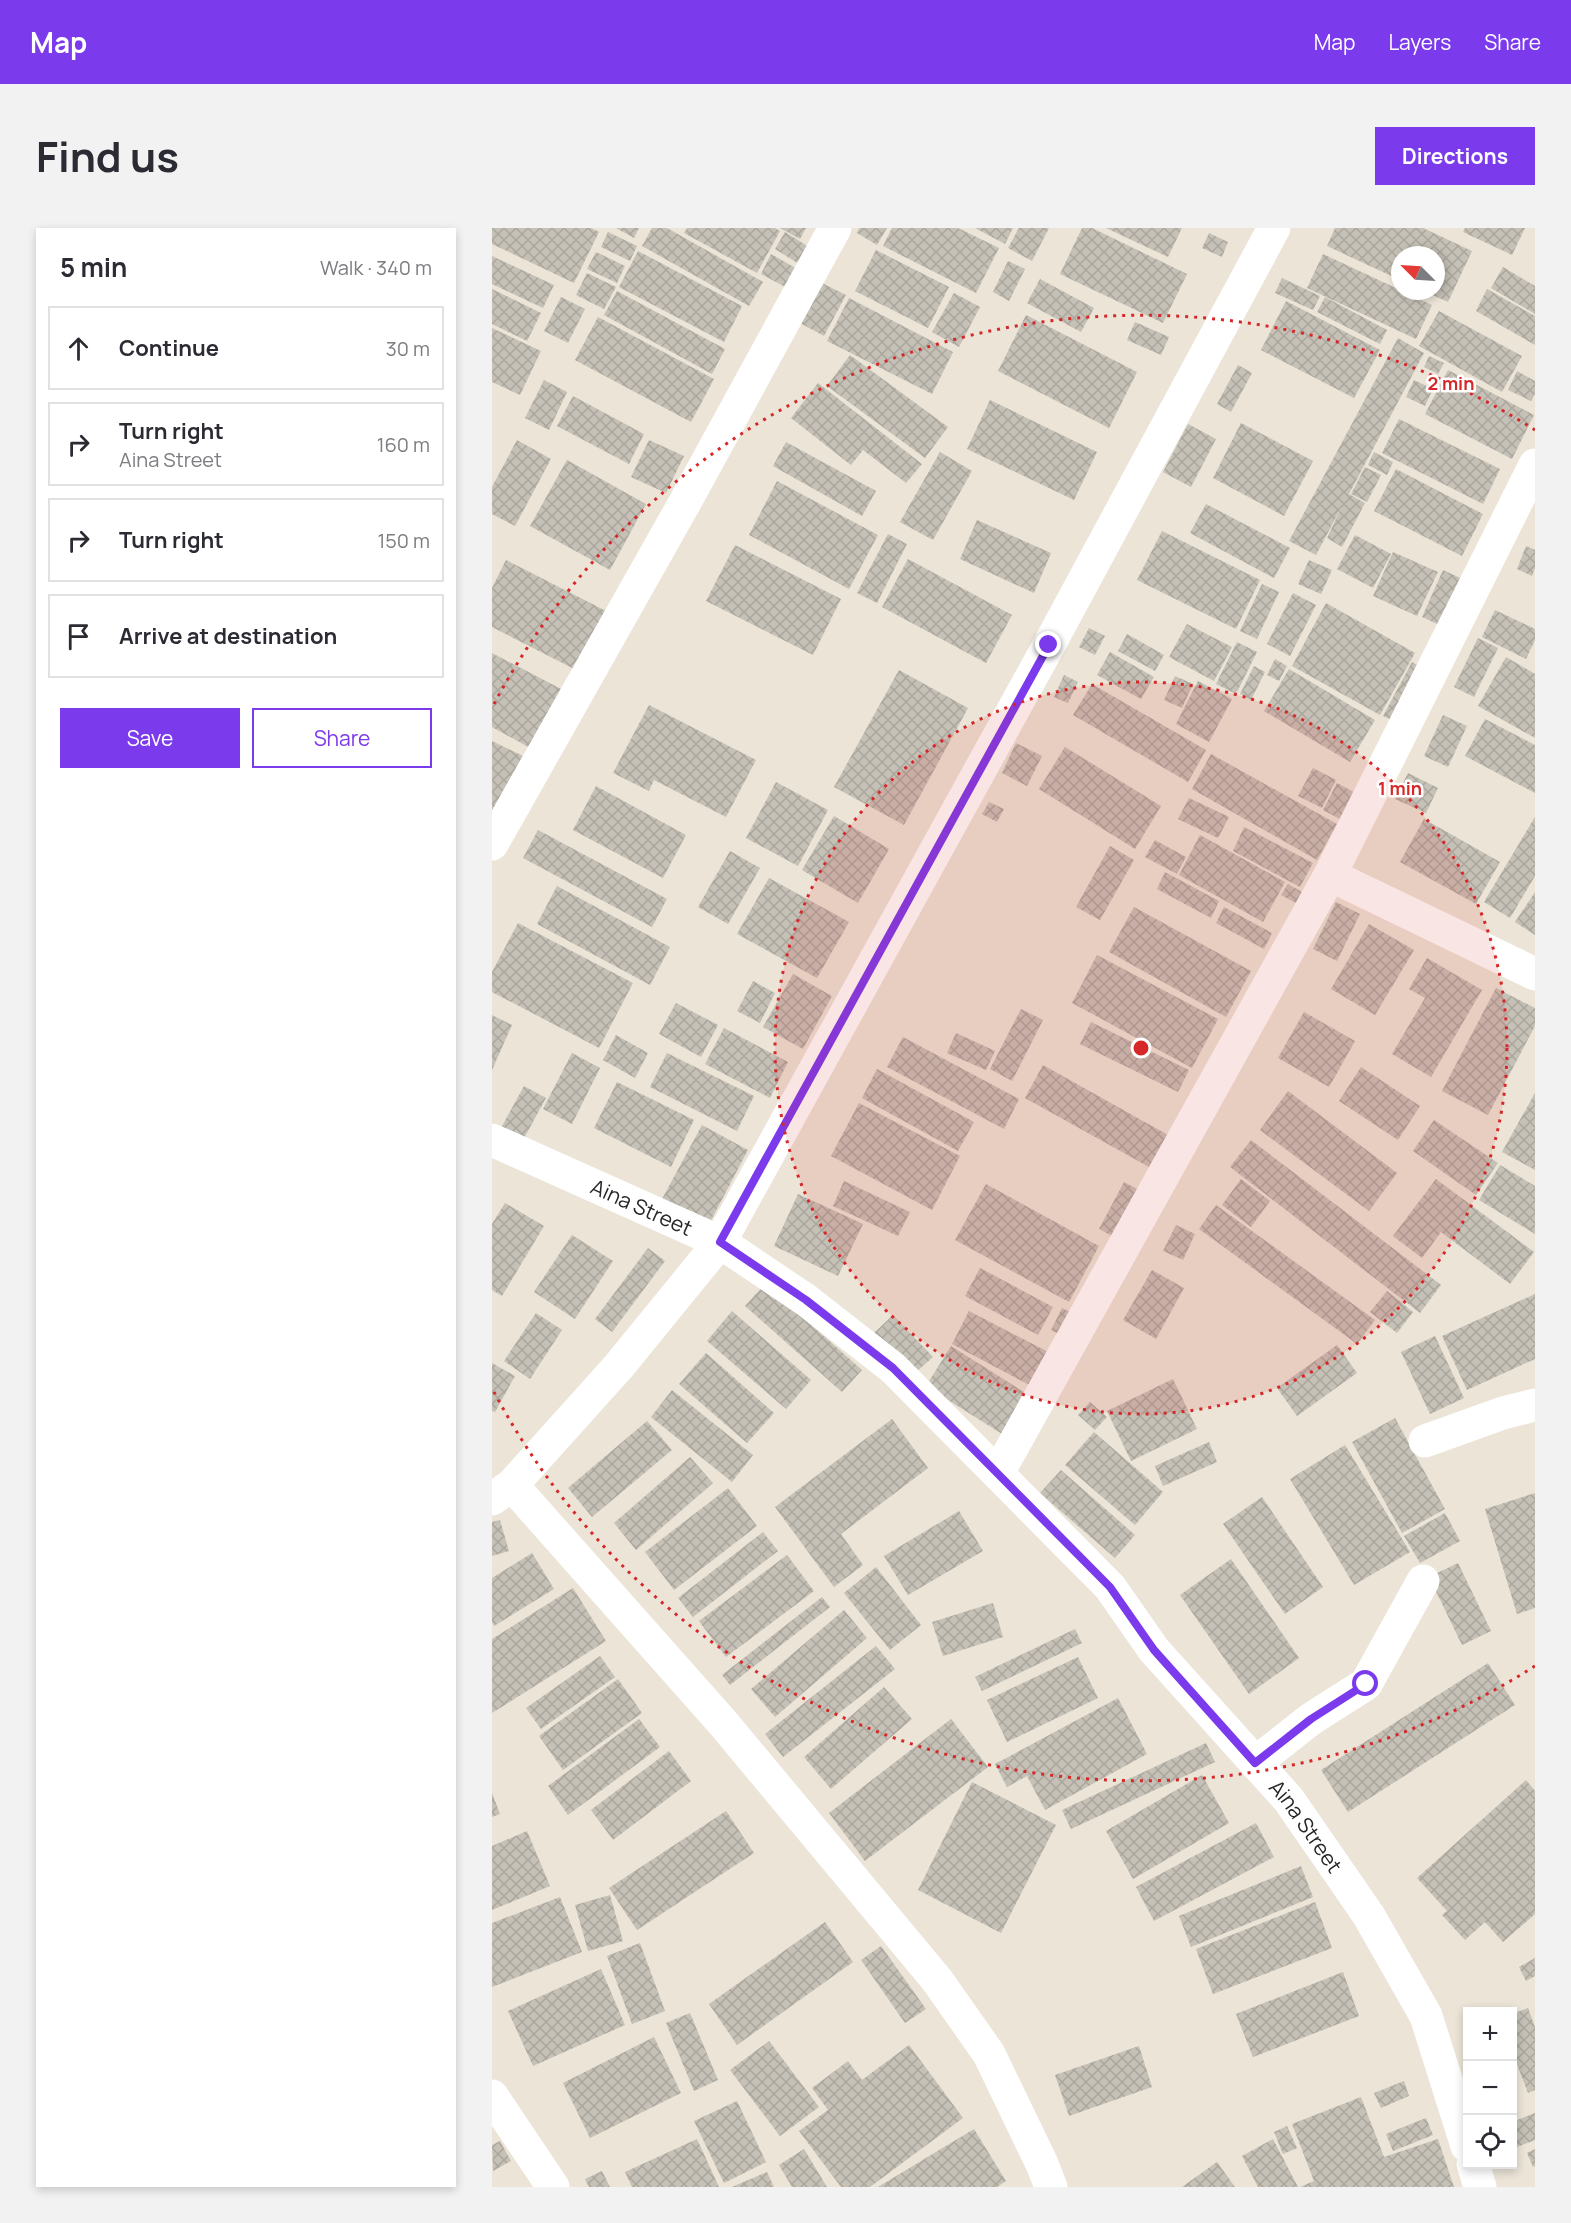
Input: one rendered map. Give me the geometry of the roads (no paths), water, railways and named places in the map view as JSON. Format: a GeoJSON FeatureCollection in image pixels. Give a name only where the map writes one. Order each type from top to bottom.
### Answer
{"type":"FeatureCollection","features":[{"type":"Feature","properties":{"kind":"street"},"geometry":{"type":"LineString","coordinates":[[492,844],[684,504],[835,228]]}},
{"type":"Feature","properties":{"kind":"street"},"geometry":{"type":"LineString","coordinates":[[1051,2187],[989,2054],[937,1980],[723,1723],[502,1492],[619,1366],[720,1242],[1055,635],[1274,228]]}},
{"type":"Feature","properties":{"kind":"street"},"geometry":{"type":"LineString","coordinates":[[998,1473],[1330,875],[1535,465]]}},
{"type":"Feature","properties":{"kind":"street"},"geometry":{"type":"LineString","coordinates":[[1330,875],[1535,974]]}},
{"type":"Feature","properties":{"kind":"street","name":"Aina Street"},"geometry":{"type":"LineString","coordinates":[[492,1140],[720,1242],[806,1300],[893,1368],[1110,1587],[1154,1650],[1289,1800],[1369,1916],[1426,2016],[1463,2133]]}},
{"type":"Feature","properties":{"kind":"street"},"geometry":{"type":"LineString","coordinates":[[1425,1442],[1503,1413],[1535,1405]]}},
{"type":"Feature","properties":{"kind":"street"},"geometry":{"type":"LineString","coordinates":[[1255,1763],[1311,1719],[1366,1684],[1423,1581]]}},
{"type":"Feature","properties":{"kind":"street"},"geometry":{"type":"LineString","coordinates":[[492,2096],[554,2187]]}},
{"type":"Feature","properties":{"kind":"street"},"geometry":{"type":"LineString","coordinates":[[1475,2169],[1480,2187]]}}]}
